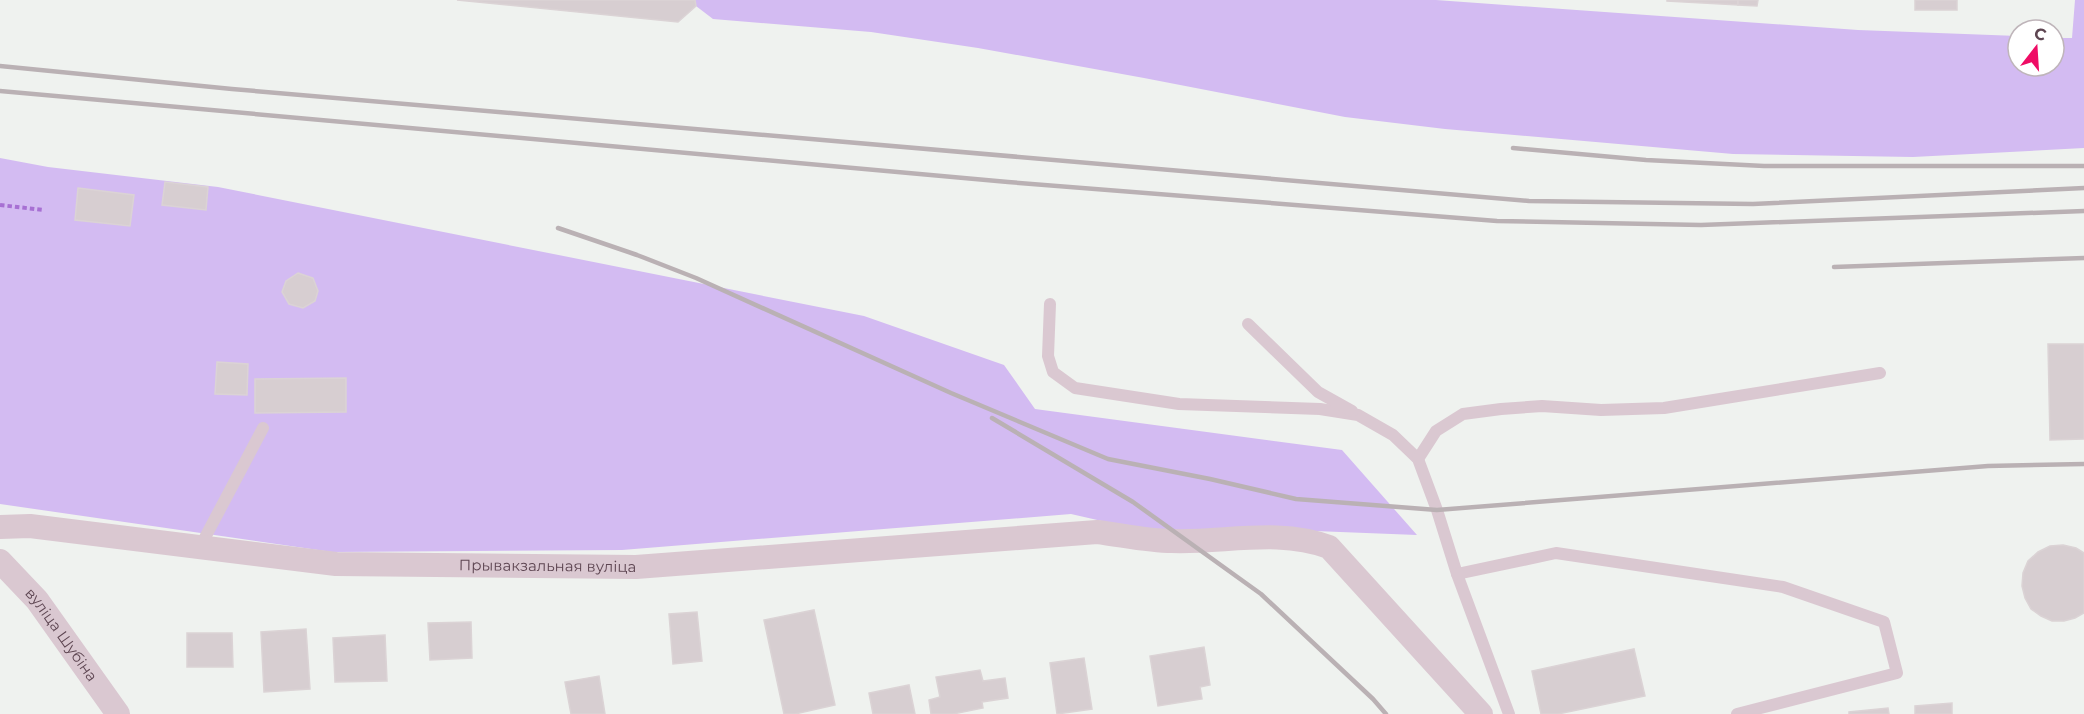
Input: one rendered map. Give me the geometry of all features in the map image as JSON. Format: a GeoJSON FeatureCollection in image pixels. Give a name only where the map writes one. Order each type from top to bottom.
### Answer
{"type":"FeatureCollection","features":[{"type":"Feature","properties":{"kind":"street","name":"Прывакзальная вуліца"},"geometry":{"type":"LineString","coordinates":[[0,527],[30,526],[336,564],[636,567],[1097,532],[1171,541],[1286,536],[1313,541],[1329,547],[1481,714]]}},
{"type":"Feature","properties":{"kind":"street","name":"вуліца Шубіна"},"geometry":{"type":"LineString","coordinates":[[0,561],[37,600],[118,714]]}},
{"type":"Feature","properties":{"kind":"lane"},"geometry":{"type":"LineString","coordinates":[[1050,304],[1048,357],[1053,372],[1075,388],[1179,404],[1320,409],[1358,415]]}},
{"type":"Feature","properties":{"kind":"lane"},"geometry":{"type":"LineString","coordinates":[[1248,324],[1317,392],[1393,435],[1418,459],[1457,574],[1509,714]]}},
{"type":"Feature","properties":{"kind":"lane"},"geometry":{"type":"LineString","coordinates":[[1418,459],[1436,431],[1463,414],[1542,406],[1600,410],[1664,408],[1880,373]]}},
{"type":"Feature","properties":{"kind":"lane"},"geometry":{"type":"LineString","coordinates":[[200,547],[263,428]]}},
{"type":"Feature","properties":{"kind":"lane"},"geometry":{"type":"LineString","coordinates":[[1457,574],[1556,553],[1784,587],[1884,622],[1897,673],[1737,714]]}},
{"type":"Feature","properties":{"kind":"path"},"geometry":{"type":"LineString","coordinates":[[0,205],[43,210]]}},
{"type":"Feature","properties":{"kind":"shaded area"},"geometry":{"type":"Polygon","coordinates":[[[695,0],[1436,0],[1858,30],[2006,36],[2006,78],[2066,78],[2066,38],[2072,38],[2075,0],[2084,0],[2084,148],[1913,157],[1733,154],[1445,129],[1345,117],[978,48],[871,32],[713,19],[696,6],[695,0]]]}},
{"type":"Feature","properties":{"kind":"shaded area"},"geometry":{"type":"Polygon","coordinates":[[[0,158],[48,167],[218,187],[864,316],[1004,365],[1035,409],[1342,450],[1417,535],[1262,529],[1150,532],[1071,514],[622,550],[332,552],[0,504],[0,158]]]}},
{"type":"Feature","properties":{"kind":"building"},"geometry":{"type":"Polygon","coordinates":[[[457,0],[695,0],[696,6],[678,22],[457,0]]]}},
{"type":"Feature","properties":{"kind":"building"},"geometry":{"type":"Polygon","coordinates":[[[1738,0],[1738,5],[1667,1],[1738,0]]]}},
{"type":"Feature","properties":{"kind":"building"},"geometry":{"type":"Polygon","coordinates":[[[1738,0],[1758,0],[1757,6],[1738,5],[1738,0]]]}},
{"type":"Feature","properties":{"kind":"building"},"geometry":{"type":"Polygon","coordinates":[[[1915,0],[1957,0],[1957,10],[1915,10],[1915,0]]]}},
{"type":"Feature","properties":{"kind":"building"},"geometry":{"type":"Polygon","coordinates":[[[165,182],[208,187],[206,210],[162,205],[165,182]]]}},
{"type":"Feature","properties":{"kind":"building"},"geometry":{"type":"Polygon","coordinates":[[[78,188],[134,195],[130,226],[75,220],[78,188]]]}},
{"type":"Feature","properties":{"kind":"building"},"geometry":{"type":"Polygon","coordinates":[[[298,273],[313,278],[318,291],[315,301],[303,308],[289,304],[282,292],[286,281],[298,273]]]}},
{"type":"Feature","properties":{"kind":"building"},"geometry":{"type":"Polygon","coordinates":[[[2048,344],[2084,344],[2084,439],[2050,440],[2048,344]]]}},
{"type":"Feature","properties":{"kind":"building"},"geometry":{"type":"Polygon","coordinates":[[[217,362],[248,364],[247,395],[215,394],[217,362]]]}},
{"type":"Feature","properties":{"kind":"building"},"geometry":{"type":"Polygon","coordinates":[[[346,378],[346,412],[255,413],[255,379],[346,378]]]}},
{"type":"Feature","properties":{"kind":"building"},"geometry":{"type":"Polygon","coordinates":[[[2063,545],[2076,548],[2084,553],[2084,613],[2064,621],[2052,621],[2031,609],[2022,586],[2023,573],[2028,561],[2038,552],[2050,546],[2063,545]]]}},
{"type":"Feature","properties":{"kind":"building"},"geometry":{"type":"Polygon","coordinates":[[[814,610],[835,705],[795,714],[784,714],[764,620],[814,610]]]}},
{"type":"Feature","properties":{"kind":"building"},"geometry":{"type":"Polygon","coordinates":[[[697,612],[702,661],[673,664],[669,614],[697,612]]]}},
{"type":"Feature","properties":{"kind":"building"},"geometry":{"type":"Polygon","coordinates":[[[471,622],[472,658],[430,660],[428,623],[471,622]]]}},
{"type":"Feature","properties":{"kind":"building"},"geometry":{"type":"Polygon","coordinates":[[[306,629],[310,689],[264,692],[261,632],[306,629]]]}},
{"type":"Feature","properties":{"kind":"building"},"geometry":{"type":"Polygon","coordinates":[[[187,633],[232,633],[233,667],[187,667],[187,633]]]}},
{"type":"Feature","properties":{"kind":"building"},"geometry":{"type":"Polygon","coordinates":[[[385,635],[387,681],[335,682],[333,638],[385,635]]]}},
{"type":"Feature","properties":{"kind":"building"},"geometry":{"type":"Polygon","coordinates":[[[1204,647],[1210,685],[1200,687],[1202,699],[1158,706],[1150,656],[1204,647]]]}},
{"type":"Feature","properties":{"kind":"building"},"geometry":{"type":"Polygon","coordinates":[[[1634,649],[1645,696],[1558,714],[1541,714],[1532,671],[1634,649]]]}},
{"type":"Feature","properties":{"kind":"building"},"geometry":{"type":"Polygon","coordinates":[[[1084,658],[1092,709],[1057,714],[1050,663],[1084,658]]]}},
{"type":"Feature","properties":{"kind":"building"},"geometry":{"type":"Polygon","coordinates":[[[980,670],[983,681],[1005,678],[1008,698],[982,702],[983,708],[953,714],[931,714],[929,700],[940,697],[936,677],[980,670]]]}},
{"type":"Feature","properties":{"kind":"building"},"geometry":{"type":"Polygon","coordinates":[[[599,676],[605,714],[571,714],[565,682],[599,676]]]}},
{"type":"Feature","properties":{"kind":"building"},"geometry":{"type":"Polygon","coordinates":[[[909,685],[915,714],[873,714],[869,693],[909,685]]]}},
{"type":"Feature","properties":{"kind":"building"},"geometry":{"type":"Polygon","coordinates":[[[1952,703],[1952,714],[1915,714],[1915,706],[1952,703]]]}},
{"type":"Feature","properties":{"kind":"building"},"geometry":{"type":"Polygon","coordinates":[[[1888,708],[1889,714],[1849,714],[1849,712],[1888,708]]]}},
{"type":"Feature","properties":{"kind":"railway"},"geometry":{"type":"LineString","coordinates":[[0,66],[232,89],[1529,201],[1753,204],[2084,188]]}},
{"type":"Feature","properties":{"kind":"railway"},"geometry":{"type":"LineString","coordinates":[[0,91],[1008,182],[1497,221],[1701,225],[2084,211]]}},
{"type":"Feature","properties":{"kind":"railway"},"geometry":{"type":"LineString","coordinates":[[1513,148],[1646,160],[1764,166],[2084,166]]}},
{"type":"Feature","properties":{"kind":"railway"},"geometry":{"type":"LineString","coordinates":[[558,228],[696,278],[951,393],[1108,459],[1296,499],[1437,510],[1988,466],[2084,464]]}},
{"type":"Feature","properties":{"kind":"railway"},"geometry":{"type":"LineString","coordinates":[[1834,267],[2084,258]]}},
{"type":"Feature","properties":{"kind":"railway"},"geometry":{"type":"LineString","coordinates":[[992,418],[1133,502],[1261,594],[1373,699],[1386,714]]}}]}
